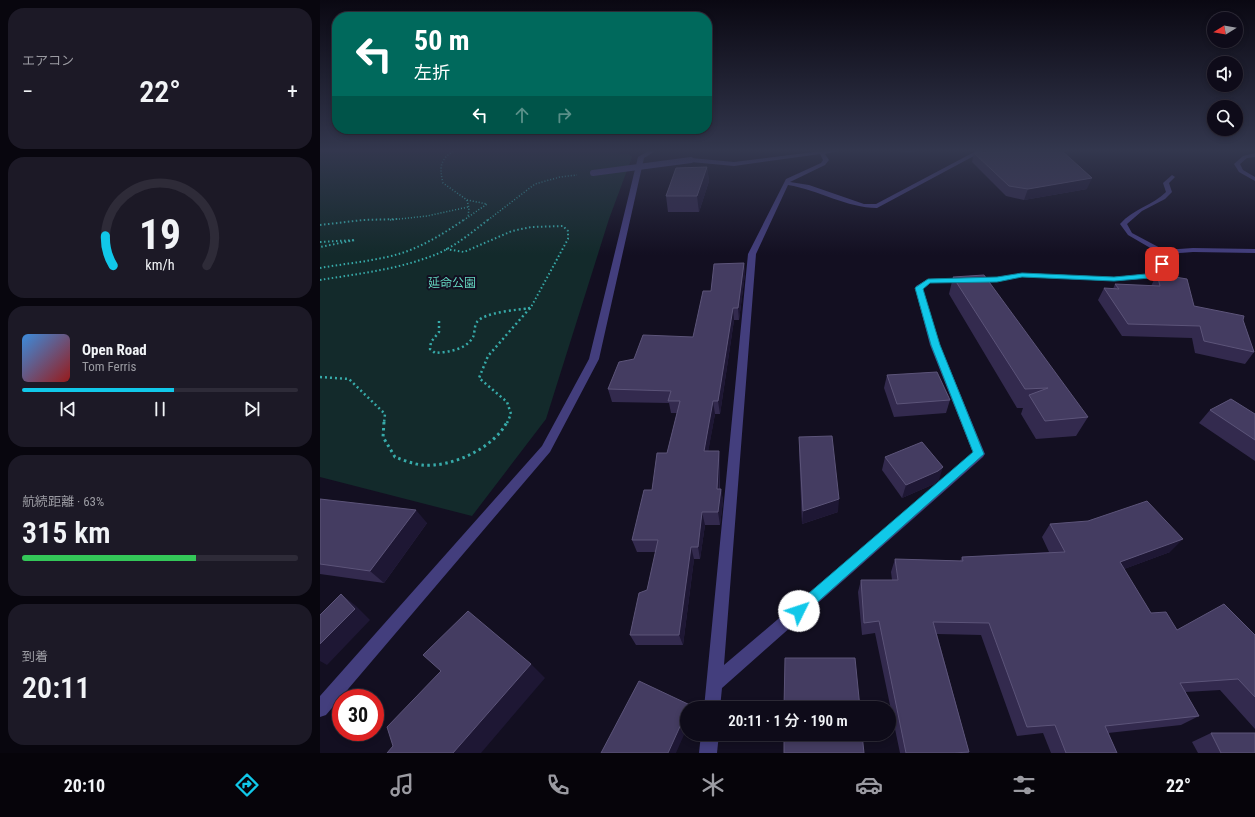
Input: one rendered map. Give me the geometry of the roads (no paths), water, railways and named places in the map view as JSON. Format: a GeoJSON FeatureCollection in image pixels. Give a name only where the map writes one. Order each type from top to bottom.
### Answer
{"type":"FeatureCollection","features":[{"type":"Feature","properties":{"kind":"street"},"geometry":{"type":"LineString","coordinates":[[320,709],[546,449],[594,359],[634,185]]}},
{"type":"Feature","properties":{"kind":"street"},"geometry":{"type":"LineString","coordinates":[[713,701],[752,254],[785,185]]}},
{"type":"Feature","properties":{"kind":"street"},"geometry":{"type":"LineString","coordinates":[[803,185],[863,206],[877,206],[916,185]]}},
{"type":"Feature","properties":{"kind":"street"},"geometry":{"type":"LineString","coordinates":[[1167,185],[1169,192],[1163,198],[1140,210],[1123,224],[1130,234],[1163,252],[1193,250],[1255,251]]}},
{"type":"Feature","properties":{"kind":"street"},"geometry":{"type":"LineString","coordinates":[[714,684],[979,454],[935,345],[919,288],[928,281],[997,279],[1022,275],[1114,279],[1148,276],[1162,264],[1163,252]]}},
{"type":"Feature","properties":{"kind":"street"},"geometry":{"type":"LineString","coordinates":[[708,753],[709,741]]}},
{"type":"Feature","properties":{"kind":"park label","name":"延命公園"},"geometry":{"type":"Point","coordinates":[452,283]}}]}
